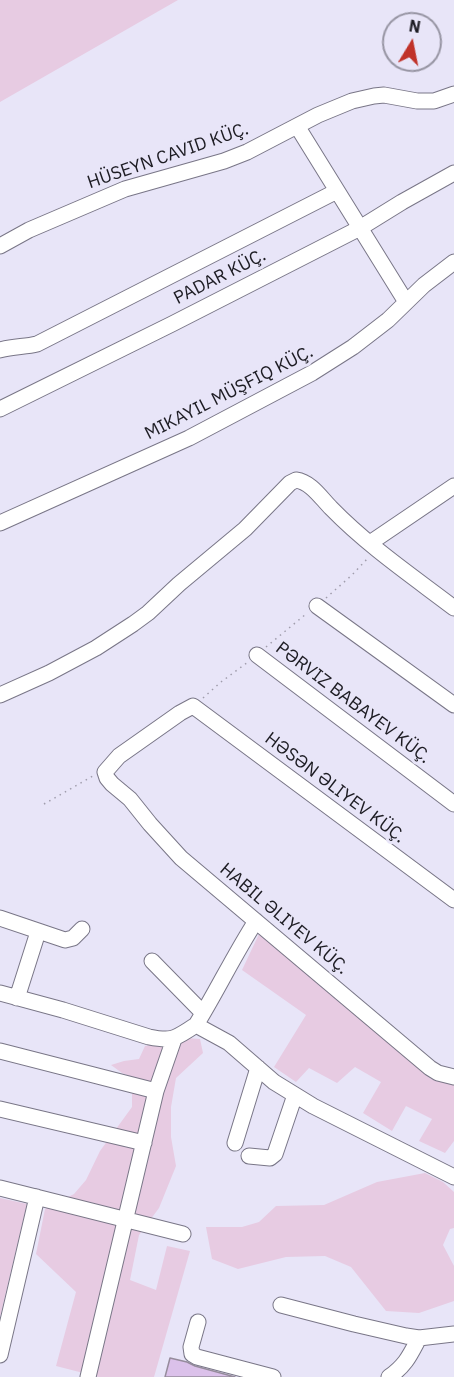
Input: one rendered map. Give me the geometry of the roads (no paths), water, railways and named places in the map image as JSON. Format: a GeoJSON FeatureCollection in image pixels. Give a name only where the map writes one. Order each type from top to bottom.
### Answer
{"type":"FeatureCollection","features":[{"type":"Feature","properties":{"kind":"street","name":"HÜSEYN CAVID KÜÇ."},"geometry":{"type":"LineString","coordinates":[[0,246],[29,230],[125,189],[224,161],[247,152],[318,115],[352,101],[384,95],[417,101],[434,101],[454,94]]}},
{"type":"Feature","properties":{"kind":"street"},"geometry":{"type":"LineString","coordinates":[[297,126],[406,302]]}},
{"type":"Feature","properties":{"kind":"street","name":"PADAR KÜÇ."},"geometry":{"type":"LineString","coordinates":[[0,409],[360,228],[454,173]]}},
{"type":"Feature","properties":{"kind":"street"},"geometry":{"type":"LineString","coordinates":[[0,350],[37,344],[337,191]]}},
{"type":"Feature","properties":{"kind":"street"},"geometry":{"type":"LineString","coordinates":[[0,523],[189,438],[312,373],[353,347],[388,320],[423,285],[454,262]]}},
{"type":"Feature","properties":{"kind":"street"},"geometry":{"type":"LineString","coordinates":[[0,695],[96,648],[133,624],[245,529],[290,483],[296,480],[307,483],[339,516],[374,546],[454,608]]}},
{"type":"Feature","properties":{"kind":"street"},"geometry":{"type":"LineString","coordinates":[[374,546],[452,493]]}},
{"type":"Feature","properties":{"kind":"street"},"geometry":{"type":"LineString","coordinates":[[317,606],[454,705]]}},
{"type":"Feature","properties":{"kind":"street","name":"PƏRVIZ BABAYEV KÜÇ."},"geometry":{"type":"LineString","coordinates":[[257,655],[454,804]]}},
{"type":"Feature","properties":{"kind":"street","name":"HABIL ƏLIYEV KÜÇ."},"geometry":{"type":"LineString","coordinates":[[193,706],[119,756],[105,772],[107,778],[130,799],[181,858],[430,1068],[438,1073],[454,1077]]}},
{"type":"Feature","properties":{"kind":"street","name":"HƏSƏN ƏLIYEV KÜÇ."},"geometry":{"type":"LineString","coordinates":[[193,706],[454,900]]}},
{"type":"Feature","properties":{"kind":"street"},"geometry":{"type":"LineString","coordinates":[[0,918],[65,940],[73,938],[82,929]]}},
{"type":"Feature","properties":{"kind":"street"},"geometry":{"type":"LineString","coordinates":[[88,1377],[156,1091],[174,1039],[199,1019],[256,921]]}},
{"type":"Feature","properties":{"kind":"street"},"geometry":{"type":"LineString","coordinates":[[17,998],[38,932]]}},
{"type":"Feature","properties":{"kind":"street"},"geometry":{"type":"LineString","coordinates":[[152,961],[199,1019],[274,1082],[313,1106],[454,1177]]}},
{"type":"Feature","properties":{"kind":"street"},"geometry":{"type":"LineString","coordinates":[[0,993],[149,1037],[174,1039]]}},
{"type":"Feature","properties":{"kind":"street"},"geometry":{"type":"LineString","coordinates":[[0,1051],[156,1091]]}},
{"type":"Feature","properties":{"kind":"street"},"geometry":{"type":"LineString","coordinates":[[234,1143],[258,1068]]}},
{"type":"Feature","properties":{"kind":"street"},"geometry":{"type":"LineString","coordinates":[[249,1156],[270,1158],[275,1154],[295,1095]]}},
{"type":"Feature","properties":{"kind":"street"},"geometry":{"type":"LineString","coordinates":[[0,1109],[144,1143]]}},
{"type":"Feature","properties":{"kind":"street"},"geometry":{"type":"LineString","coordinates":[[0,1188],[183,1234]]}},
{"type":"Feature","properties":{"kind":"street"},"geometry":{"type":"LineString","coordinates":[[0,1355],[38,1197]]}},
{"type":"Feature","properties":{"kind":"street"},"geometry":{"type":"LineString","coordinates":[[281,1305],[419,1338],[454,1334]]}},
{"type":"Feature","properties":{"kind":"street"},"geometry":{"type":"LineString","coordinates":[[198,1322],[191,1347],[192,1354],[273,1377]]}},
{"type":"Feature","properties":{"kind":"street"},"geometry":{"type":"LineString","coordinates":[[389,1377],[408,1360],[419,1338]]}}]}
